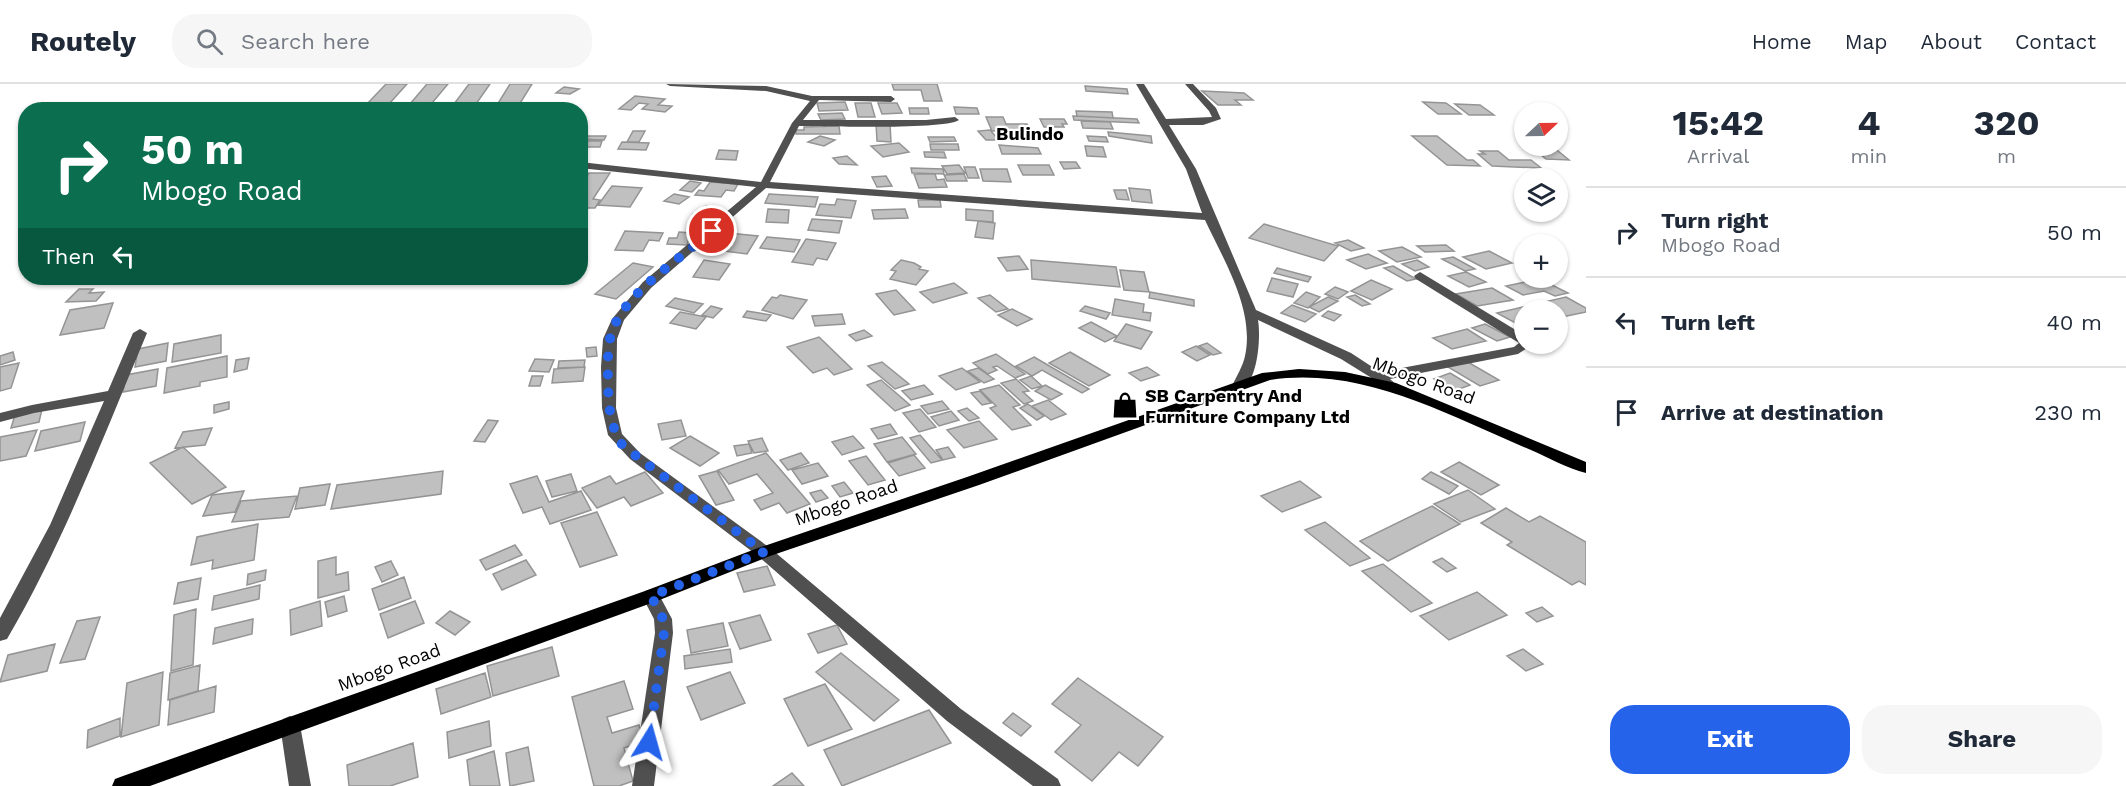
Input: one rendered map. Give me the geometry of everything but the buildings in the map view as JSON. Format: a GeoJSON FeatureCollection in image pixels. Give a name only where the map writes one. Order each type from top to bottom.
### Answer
{"type":"FeatureCollection","features":[{"type":"Feature","properties":{"kind":"main road","name":"Mbogo Road"},"geometry":{"type":"LineString","coordinates":[[123,786],[651,596],[764,552],[973,481],[1267,376],[1298,372],[1338,374],[1385,382],[1586,468]]}},
{"type":"Feature","properties":{"kind":"street"},"geometry":{"type":"LineString","coordinates":[[670,84],[778,89],[816,99],[891,99]]}},
{"type":"Feature","properties":{"kind":"street"},"geometry":{"type":"LineString","coordinates":[[821,84],[816,99],[796,123],[779,152],[764,185],[647,285],[618,319],[610,339],[608,367],[609,408],[615,435],[623,446],[764,552],[954,715],[1050,786]]}},
{"type":"Feature","properties":{"kind":"street"},"geometry":{"type":"LineString","coordinates":[[1140,84],[1191,169],[1250,312],[1253,329],[1252,357],[1239,386]]}},
{"type":"Feature","properties":{"kind":"street"},"geometry":{"type":"LineString","coordinates":[[1162,122],[1203,122],[1218,119],[1215,111],[1194,92],[1189,84]]}},
{"type":"Feature","properties":{"kind":"street"},"geometry":{"type":"LineString","coordinates":[[796,123],[926,123],[955,120]]}},
{"type":"Feature","properties":{"kind":"street"},"geometry":{"type":"LineString","coordinates":[[588,166],[764,185],[1209,217]]}},
{"type":"Feature","properties":{"kind":"street"},"geometry":{"type":"LineString","coordinates":[[1420,276],[1514,335]]}},
{"type":"Feature","properties":{"kind":"street"},"geometry":{"type":"LineString","coordinates":[[1250,312],[1322,344],[1385,382],[1514,351]]}},
{"type":"Feature","properties":{"kind":"street"},"geometry":{"type":"LineString","coordinates":[[0,634],[19,604],[59,525],[112,394],[140,333]]}},
{"type":"Feature","properties":{"kind":"street"},"geometry":{"type":"LineString","coordinates":[[0,418],[32,409],[112,394]]}},
{"type":"Feature","properties":{"kind":"street"},"geometry":{"type":"LineString","coordinates":[[643,786],[664,633],[663,619],[651,596]]}},
{"type":"Feature","properties":{"kind":"street"},"geometry":{"type":"LineString","coordinates":[[290,725],[300,786]]}},
{"type":"Feature","properties":{"kind":"place","name":"SB Carpentry And Furniture Company Ltd"},"geometry":{"type":"Point","coordinates":[1125,405]}},
{"type":"Feature","properties":{"kind":"district","name":"Bulindo"},"geometry":{"type":"Point","coordinates":[1030,133]}},
{"type":"Feature","properties":{"kind":"route"},"geometry":{"type":"LineString","coordinates":[[649,742],[664,633],[663,619],[651,596],[764,552],[623,446],[615,435],[609,408],[610,339],[618,319],[647,285],[712,231]]}}]}
